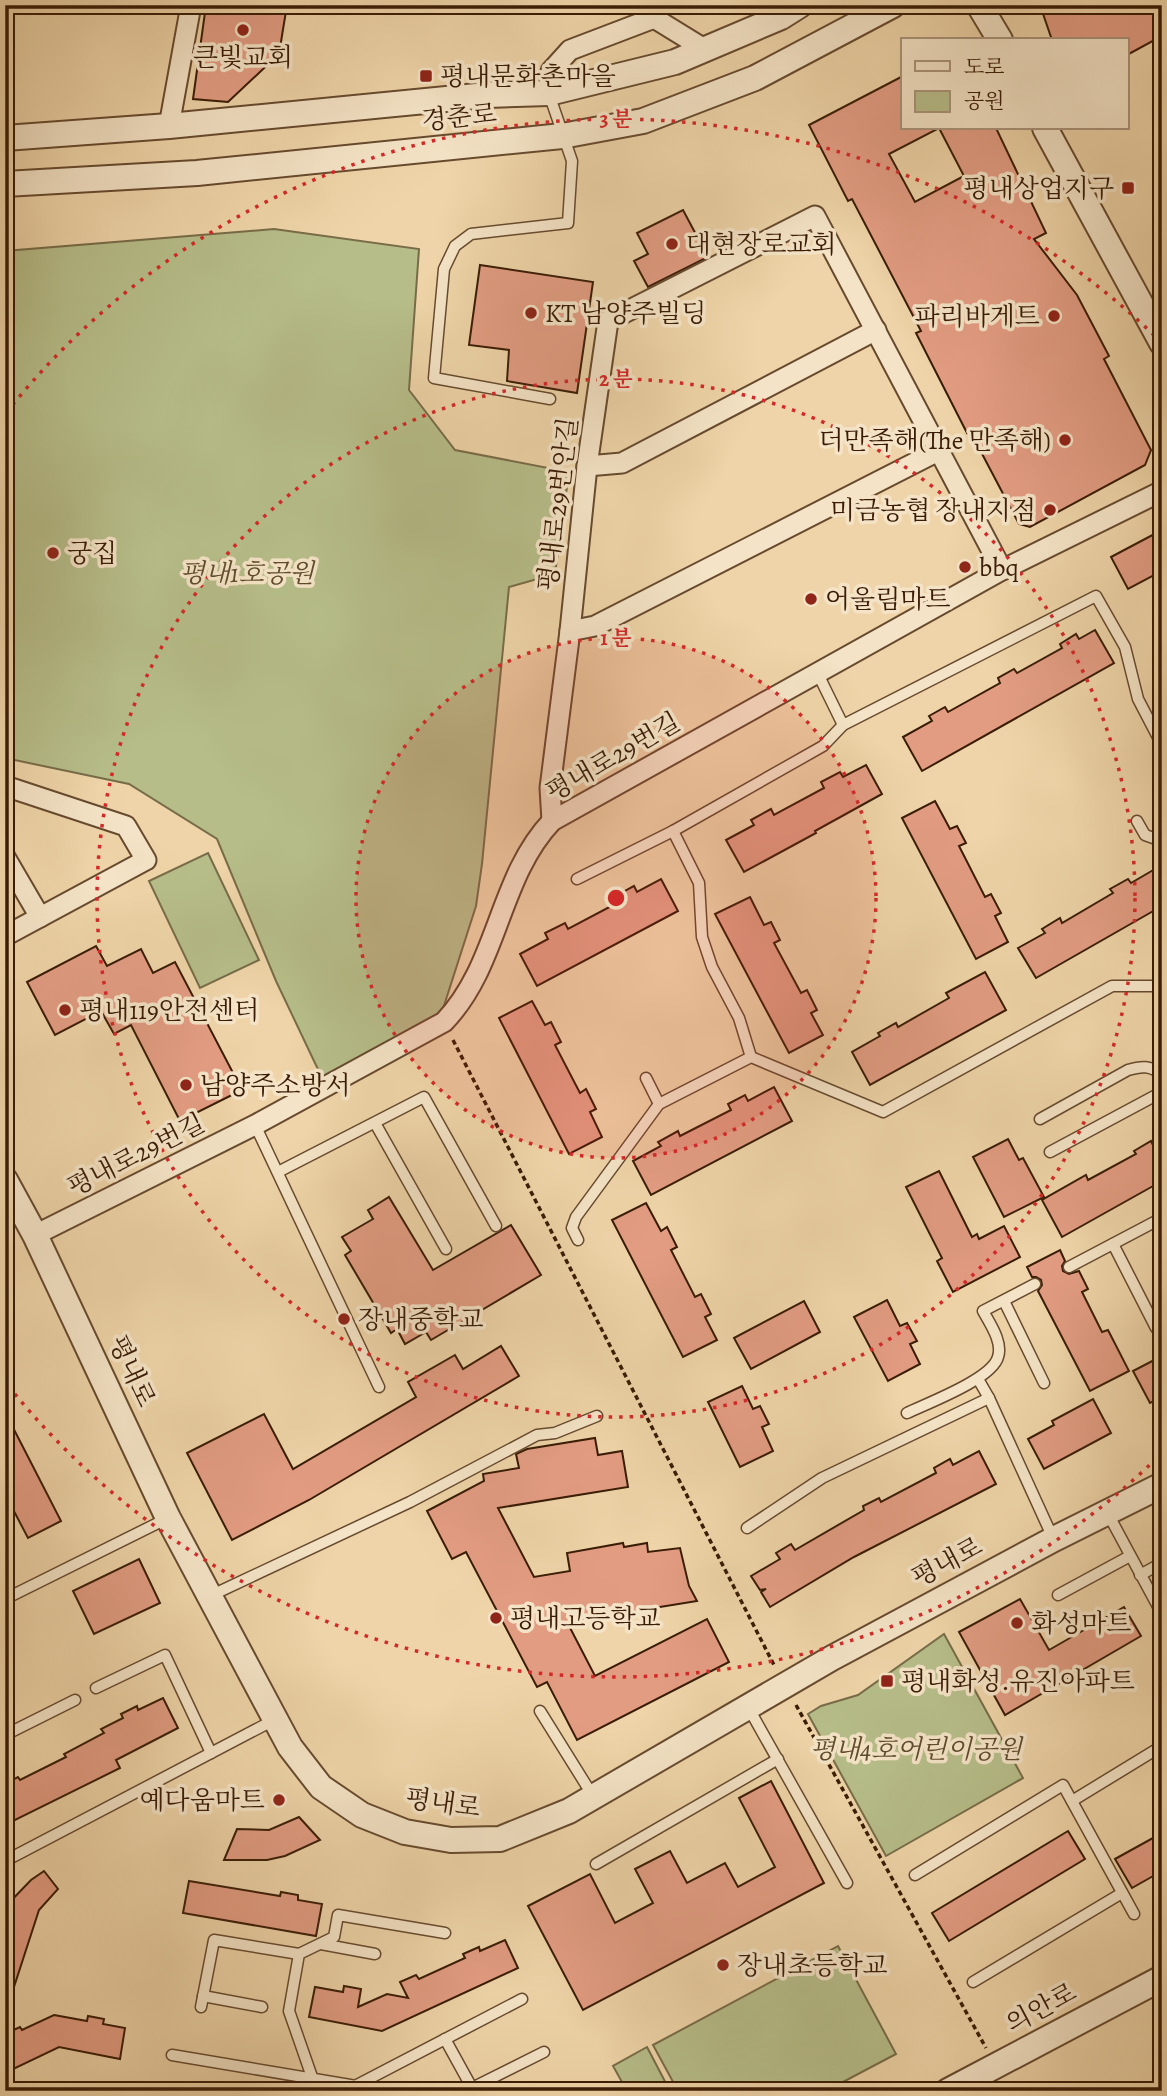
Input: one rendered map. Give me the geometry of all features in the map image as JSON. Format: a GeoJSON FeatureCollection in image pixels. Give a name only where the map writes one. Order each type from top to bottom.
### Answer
{"type":"FeatureCollection","features":[{"type":"Feature","properties":{"kind":"street"},"geometry":{"type":"LineString","coordinates":[[169,126],[191,5]]}},
{"type":"Feature","properties":{"kind":"street","name":"경춘로"},"geometry":{"type":"LineString","coordinates":[[5,138],[169,126],[487,95],[549,93],[675,62],[781,17],[800,5]]}},
{"type":"Feature","properties":{"kind":"street","name":"경춘로"},"geometry":{"type":"LineString","coordinates":[[5,184],[197,173],[562,136],[643,121],[755,78],[893,5]]}},
{"type":"Feature","properties":{"kind":"street"},"geometry":{"type":"LineString","coordinates":[[979,5],[999,38]]}},
{"type":"Feature","properties":{"kind":"street"},"geometry":{"type":"LineString","coordinates":[[549,93],[551,71],[570,50],[655,12],[706,50]]}},
{"type":"Feature","properties":{"kind":"street"},"geometry":{"type":"LineString","coordinates":[[1046,130],[1162,343]]}},
{"type":"Feature","properties":{"kind":"street","name":"평내로29번안길"},"geometry":{"type":"LineString","coordinates":[[552,821],[550,788],[587,466],[608,321],[815,216],[1002,570]]}},
{"type":"Feature","properties":{"kind":"street"},"geometry":{"type":"LineString","coordinates":[[587,466],[622,463],[876,330]]}},
{"type":"Feature","properties":{"kind":"street"},"geometry":{"type":"LineString","coordinates":[[570,631],[595,626],[940,450]]}},
{"type":"Feature","properties":{"kind":"street","name":"평내로29번길"},"geometry":{"type":"LineString","coordinates":[[35,1235],[254,1125],[444,1022],[460,1006],[472,986],[522,863],[537,837],[552,821],[1002,570],[1162,491]]}},
{"type":"Feature","properties":{"kind":"street"},"geometry":{"type":"LineString","coordinates":[[5,786],[126,826],[146,860],[5,936]]}},
{"type":"Feature","properties":{"kind":"street"},"geometry":{"type":"LineString","coordinates":[[5,857],[40,917]]}},
{"type":"Feature","properties":{"kind":"street","name":"평내로"},"geometry":{"type":"LineString","coordinates":[[5,1180],[35,1235],[168,1518],[290,1747],[321,1787],[362,1815],[405,1832],[452,1840],[500,1839],[569,1811],[785,1686],[1054,1539],[1162,1485]]}},
{"type":"Feature","properties":{"kind":"street","name":"의안로"},"geometry":{"type":"LineString","coordinates":[[948,2091],[1162,1978]]}},
{"type":"Feature","properties":{"kind":"lane"},"geometry":{"type":"LineString","coordinates":[[549,93],[572,162],[568,223],[471,234],[455,246],[444,269],[434,378],[550,399]]}},
{"type":"Feature","properties":{"kind":"lane"},"geometry":{"type":"LineString","coordinates":[[577,879],[673,831],[823,746],[843,725],[1096,596],[1125,647],[1138,699],[1162,745]]}},
{"type":"Feature","properties":{"kind":"lane"},"geometry":{"type":"LineString","coordinates":[[817,672],[843,725]]}},
{"type":"Feature","properties":{"kind":"lane"},"geometry":{"type":"LineString","coordinates":[[1137,821],[1145,835],[1162,841]]}},
{"type":"Feature","properties":{"kind":"lane"},"geometry":{"type":"LineString","coordinates":[[673,831],[699,883],[702,937],[712,967],[739,1018],[751,1057]]}},
{"type":"Feature","properties":{"kind":"lane"},"geometry":{"type":"LineString","coordinates":[[578,1240],[572,1228],[576,1217],[659,1104],[751,1057],[883,1112],[1112,986],[1162,986]]}},
{"type":"Feature","properties":{"kind":"lane"},"geometry":{"type":"LineString","coordinates":[[1040,1119],[1128,1070],[1141,1066],[1155,1069],[1162,1075]]}},
{"type":"Feature","properties":{"kind":"lane"},"geometry":{"type":"LineString","coordinates":[[646,1078],[659,1104]]}},
{"type":"Feature","properties":{"kind":"lane"},"geometry":{"type":"LineString","coordinates":[[1050,1152],[1162,1092]]}},
{"type":"Feature","properties":{"kind":"lane"},"geometry":{"type":"LineString","coordinates":[[278,1172],[425,1097],[496,1226]]}},
{"type":"Feature","properties":{"kind":"lane"},"geometry":{"type":"LineString","coordinates":[[375,1123],[446,1250]]}},
{"type":"Feature","properties":{"kind":"lane"},"geometry":{"type":"LineString","coordinates":[[254,1125],[379,1387]]}},
{"type":"Feature","properties":{"kind":"lane"},"geometry":{"type":"LineString","coordinates":[[1069,1267],[1162,1218]]}},
{"type":"Feature","properties":{"kind":"lane"},"geometry":{"type":"LineString","coordinates":[[1113,1244],[1156,1328],[1162,1325]]}},
{"type":"Feature","properties":{"kind":"lane"},"geometry":{"type":"LineString","coordinates":[[907,1413],[978,1379],[993,1367],[999,1356],[998,1341],[983,1311],[1035,1284]]}},
{"type":"Feature","properties":{"kind":"lane"},"geometry":{"type":"LineString","coordinates":[[1004,1301],[1044,1383]]}},
{"type":"Feature","properties":{"kind":"lane"},"geometry":{"type":"LineString","coordinates":[[978,1379],[1054,1539]]}},
{"type":"Feature","properties":{"kind":"lane"},"geometry":{"type":"LineString","coordinates":[[747,1528],[822,1478],[989,1398]]}},
{"type":"Feature","properties":{"kind":"lane"},"geometry":{"type":"LineString","coordinates":[[210,1597],[410,1502],[537,1435],[555,1433],[597,1416]]}},
{"type":"Feature","properties":{"kind":"lane"},"geometry":{"type":"LineString","coordinates":[[1107,1511],[1162,1614]]}},
{"type":"Feature","properties":{"kind":"lane"},"geometry":{"type":"LineString","coordinates":[[5,1599],[168,1518]]}},
{"type":"Feature","properties":{"kind":"lane"},"geometry":{"type":"LineString","coordinates":[[1058,1595],[1130,1556]]}},
{"type":"Feature","properties":{"kind":"lane"},"geometry":{"type":"LineString","coordinates":[[1140,1575],[1162,1563]]}},
{"type":"Feature","properties":{"kind":"lane"},"geometry":{"type":"LineString","coordinates":[[96,1688],[165,1655],[211,1754]]}},
{"type":"Feature","properties":{"kind":"lane"},"geometry":{"type":"LineString","coordinates":[[5,1735],[75,1700]]}},
{"type":"Feature","properties":{"kind":"lane"},"geometry":{"type":"LineString","coordinates":[[748,1707],[847,1884]]}},
{"type":"Feature","properties":{"kind":"lane"},"geometry":{"type":"LineString","coordinates":[[540,1711],[593,1797]]}},
{"type":"Feature","properties":{"kind":"lane"},"geometry":{"type":"LineString","coordinates":[[5,1861],[274,1720]]}},
{"type":"Feature","properties":{"kind":"lane"},"geometry":{"type":"LineString","coordinates":[[1072,1801],[1162,1746]]}},
{"type":"Feature","properties":{"kind":"lane"},"geometry":{"type":"LineString","coordinates":[[596,1864],[778,1759]]}},
{"type":"Feature","properties":{"kind":"lane"},"geometry":{"type":"LineString","coordinates":[[915,1875],[1063,1786],[1134,1913]]}},
{"type":"Feature","properties":{"kind":"lane"},"geometry":{"type":"LineString","coordinates":[[973,1982],[1122,1893]]}},
{"type":"Feature","properties":{"kind":"lane"},"geometry":{"type":"LineString","coordinates":[[262,2007],[202,2002],[214,1940],[299,1954],[334,1937],[338,1915],[444,1933]]}},
{"type":"Feature","properties":{"kind":"lane"},"geometry":{"type":"LineString","coordinates":[[320,1944],[375,1954]]}},
{"type":"Feature","properties":{"kind":"lane"},"geometry":{"type":"LineString","coordinates":[[299,1954],[289,2011],[312,2077],[311,2091]]}},
{"type":"Feature","properties":{"kind":"lane"},"geometry":{"type":"LineString","coordinates":[[356,2085],[522,1999]]}},
{"type":"Feature","properties":{"kind":"lane"},"geometry":{"type":"LineString","coordinates":[[445,2039],[472,2089],[544,2052]]}},
{"type":"Feature","properties":{"kind":"lane"},"geometry":{"type":"LineString","coordinates":[[172,2055],[386,2091]]}},
{"type":"Feature","properties":{"kind":"path"},"geometry":{"type":"LineString","coordinates":[[444,1022],[785,1686],[996,2066]]}},
{"type":"Feature","properties":{"kind":"green space","name":"평내1호공원"},"geometry":{"type":"Polygon","coordinates":[[[274,229],[419,249],[409,390],[455,450],[569,472],[555,574],[509,587],[476,906],[441,1015],[324,1082],[276,981],[217,839],[129,784],[5,758],[5,251],[274,229]]]}},
{"type":"Feature","properties":{"kind":"green space"},"geometry":{"type":"Polygon","coordinates":[[[208,853],[259,960],[200,988],[149,881],[208,853]]]}},
{"type":"Feature","properties":{"kind":"green space","name":"평내4호어린이공원"},"geometry":{"type":"Polygon","coordinates":[[[944,1634],[1023,1778],[886,1856],[808,1714],[821,1706],[858,1695],[944,1634]]]}},
{"type":"Feature","properties":{"kind":"green space"},"geometry":{"type":"Polygon","coordinates":[[[838,1946],[896,2054],[826,2091],[678,2091],[653,2045],[838,1946]]]}},
{"type":"Feature","properties":{"kind":"green space"},"geometry":{"type":"Polygon","coordinates":[[[647,2047],[670,2091],[627,2091],[613,2066],[647,2047]]]}},
{"type":"Feature","properties":{"kind":"building","name":"큰빛교회"},"geometry":{"type":"Polygon","coordinates":[[[206,5],[287,5],[279,54],[228,102],[193,99],[206,5]]]}},
{"type":"Feature","properties":{"kind":"building"},"geometry":{"type":"Polygon","coordinates":[[[1040,5],[1162,5],[1162,36],[1128,54],[1128,38],[1051,38],[1040,5]]]}},
{"type":"Feature","properties":{"kind":"building"},"geometry":{"type":"Polygon","coordinates":[[[901,77],[901,130],[935,130],[889,154],[915,202],[964,176],[940,130],[997,130],[1046,233],[1034,239],[1077,295],[1109,356],[1104,359],[1151,450],[1145,465],[1030,527],[1019,524],[970,431],[967,433],[916,333],[921,331],[852,199],[848,201],[809,125],[901,77]]]}},
{"type":"Feature","properties":{"kind":"building","name":"대현장로교회"},"geometry":{"type":"Polygon","coordinates":[[[683,210],[708,257],[648,287],[634,261],[648,254],[637,233],[683,210]]]}},
{"type":"Feature","properties":{"kind":"building","name":"KT 남양주빌딩"},"geometry":{"type":"Polygon","coordinates":[[[480,265],[593,282],[577,393],[507,381],[509,350],[469,345],[480,265]]]}},
{"type":"Feature","properties":{"kind":"building"},"geometry":{"type":"Polygon","coordinates":[[[1162,530],[1162,571],[1128,589],[1111,557],[1162,530]]]}},
{"type":"Feature","properties":{"kind":"building"},"geometry":{"type":"Polygon","coordinates":[[[1095,630],[1114,663],[922,771],[903,737],[932,721],[929,716],[945,707],[948,712],[1000,683],[998,678],[1014,669],[1017,673],[1062,648],[1060,644],[1076,634],[1079,639],[1095,630]]]}},
{"type":"Feature","properties":{"kind":"building"},"geometry":{"type":"Polygon","coordinates":[[[866,765],[882,794],[744,872],[726,840],[754,825],[751,820],[771,809],[774,815],[824,788],[821,782],[840,772],[843,777],[866,765]]]}},
{"type":"Feature","properties":{"kind":"building"},"geometry":{"type":"Polygon","coordinates":[[[935,801],[950,829],[957,826],[966,843],[959,846],[985,897],[991,894],[1001,913],[995,916],[1008,942],[976,959],[902,818],[935,801]]]}},
{"type":"Feature","properties":{"kind":"building"},"geometry":{"type":"Polygon","coordinates":[[[1155,869],[1162,880],[1162,906],[1036,978],[1018,948],[1045,933],[1042,929],[1060,918],[1062,923],[1113,893],[1110,889],[1128,879],[1131,883],[1155,869]]]}},
{"type":"Feature","properties":{"kind":"building"},"geometry":{"type":"Polygon","coordinates":[[[661,879],[678,911],[537,986],[520,954],[548,939],[545,933],[565,923],[568,929],[619,902],[616,896],[634,886],[637,892],[661,879]]]}},
{"type":"Feature","properties":{"kind":"building"},"geometry":{"type":"Polygon","coordinates":[[[750,897],[764,925],[771,922],[780,940],[774,943],[801,993],[807,990],[817,1010],[811,1013],[823,1035],[789,1053],[715,914],[750,897]]]}},
{"type":"Feature","properties":{"kind":"building"},"geometry":{"type":"Polygon","coordinates":[[[96,946],[107,966],[141,949],[153,973],[175,962],[242,1090],[180,1121],[131,1025],[114,1034],[101,1011],[55,1035],[27,982],[96,946]]]}},
{"type":"Feature","properties":{"kind":"building"},"geometry":{"type":"Polygon","coordinates":[[[985,972],[1006,1010],[870,1085],[852,1052],[880,1036],[878,1033],[896,1023],[898,1027],[949,998],[946,993],[985,972]]]}},
{"type":"Feature","properties":{"kind":"building"},"geometry":{"type":"Polygon","coordinates":[[[532,1001],[545,1025],[551,1022],[561,1042],[555,1045],[580,1093],[586,1089],[596,1109],[590,1112],[602,1137],[569,1154],[499,1018],[532,1001]]]}},
{"type":"Feature","properties":{"kind":"building"},"geometry":{"type":"Polygon","coordinates":[[[774,1087],[792,1121],[651,1195],[633,1161],[661,1146],[658,1142],[678,1131],[680,1136],[731,1110],[728,1104],[745,1095],[748,1101],[774,1087]]]}},
{"type":"Feature","properties":{"kind":"building"},"geometry":{"type":"Polygon","coordinates":[[[1008,1139],[1019,1160],[1023,1158],[1044,1197],[1004,1217],[973,1157],[1008,1139]]]}},
{"type":"Feature","properties":{"kind":"building"},"geometry":{"type":"Polygon","coordinates":[[[1162,1140],[1162,1181],[1062,1237],[1042,1200],[1086,1175],[1088,1180],[1136,1154],[1134,1151],[1151,1141],[1153,1145],[1162,1140]]]}},
{"type":"Feature","properties":{"kind":"building"},"geometry":{"type":"Polygon","coordinates":[[[939,1171],[972,1237],[977,1234],[979,1239],[1004,1226],[1020,1257],[953,1292],[937,1261],[942,1258],[906,1187],[939,1171]]]}},
{"type":"Feature","properties":{"kind":"building"},"geometry":{"type":"Polygon","coordinates":[[[389,1197],[433,1270],[511,1225],[541,1275],[431,1340],[426,1332],[405,1344],[397,1329],[391,1333],[345,1255],[351,1251],[342,1237],[373,1219],[368,1210],[389,1197]]]}},
{"type":"Feature","properties":{"kind":"building"},"geometry":{"type":"Polygon","coordinates":[[[646,1203],[661,1231],[667,1227],[677,1247],[671,1250],[695,1297],[701,1294],[711,1314],[705,1317],[717,1340],[683,1357],[612,1220],[646,1203]]]}},
{"type":"Feature","properties":{"kind":"building"},"geometry":{"type":"Polygon","coordinates":[[[1060,1250],[1065,1261],[1063,1271],[1069,1274],[1079,1271],[1088,1289],[1082,1292],[1102,1332],[1108,1330],[1129,1371],[1090,1391],[1038,1291],[1042,1285],[1041,1280],[1032,1277],[1027,1267],[1060,1250]]]}},
{"type":"Feature","properties":{"kind":"building"},"geometry":{"type":"Polygon","coordinates":[[[887,1300],[900,1326],[907,1323],[917,1341],[910,1344],[920,1364],[888,1381],[854,1317],[887,1300]]]}},
{"type":"Feature","properties":{"kind":"building"},"geometry":{"type":"Polygon","coordinates":[[[804,1301],[820,1332],[751,1369],[734,1338],[804,1301]]]}},
{"type":"Feature","properties":{"kind":"building"},"geometry":{"type":"Polygon","coordinates":[[[501,1346],[519,1376],[309,1500],[232,1540],[187,1453],[264,1414],[293,1469],[416,1397],[408,1382],[455,1355],[463,1369],[501,1346]]]}},
{"type":"Feature","properties":{"kind":"building"},"geometry":{"type":"Polygon","coordinates":[[[1162,1356],[1162,1397],[1150,1403],[1133,1371],[1162,1356]]]}},
{"type":"Feature","properties":{"kind":"building"},"geometry":{"type":"Polygon","coordinates":[[[742,1386],[753,1409],[760,1406],[769,1424],[762,1427],[773,1451],[740,1467],[708,1402],[742,1386]]]}},
{"type":"Feature","properties":{"kind":"building"},"geometry":{"type":"Polygon","coordinates":[[[1093,1399],[1111,1433],[1044,1469],[1028,1439],[1054,1425],[1052,1421],[1093,1399]]]}},
{"type":"Feature","properties":{"kind":"building"},"geometry":{"type":"Polygon","coordinates":[[[5,1412],[61,1521],[28,1538],[5,1494],[5,1412]]]}},
{"type":"Feature","properties":{"kind":"building"},"geometry":{"type":"Polygon","coordinates":[[[595,1438],[598,1455],[622,1451],[628,1487],[498,1508],[534,1577],[570,1571],[567,1553],[623,1543],[624,1547],[647,1543],[648,1552],[680,1548],[689,1586],[697,1601],[567,1622],[595,1676],[707,1619],[729,1662],[577,1740],[547,1682],[537,1687],[466,1552],[452,1559],[427,1511],[484,1481],[483,1474],[519,1468],[516,1454],[527,1449],[595,1438]]]}},
{"type":"Feature","properties":{"kind":"building"},"geometry":{"type":"Polygon","coordinates":[[[979,1451],[996,1484],[854,1557],[770,1607],[761,1592],[766,1589],[760,1590],[751,1576],[780,1559],[776,1553],[791,1544],[795,1550],[864,1510],[863,1506],[879,1498],[881,1502],[936,1473],[934,1468],[950,1459],[953,1465],[979,1451]]]}},
{"type":"Feature","properties":{"kind":"building"},"geometry":{"type":"Polygon","coordinates":[[[139,1559],[160,1603],[94,1634],[73,1591],[139,1559]]]}},
{"type":"Feature","properties":{"kind":"building"},"geometry":{"type":"Polygon","coordinates":[[[1020,1599],[1049,1650],[1124,1607],[1141,1636],[1005,1715],[959,1632],[1020,1599]]]}},
{"type":"Feature","properties":{"kind":"building"},"geometry":{"type":"Polygon","coordinates":[[[163,1698],[178,1728],[116,1760],[120,1768],[5,1825],[5,1784],[18,1777],[20,1780],[66,1757],[64,1754],[104,1733],[101,1729],[123,1718],[121,1714],[137,1706],[138,1710],[163,1698]]]}},
{"type":"Feature","properties":{"kind":"building"},"geometry":{"type":"Polygon","coordinates":[[[771,1781],[824,1883],[583,2010],[528,1906],[590,1874],[615,1923],[653,1903],[635,1869],[670,1851],[687,1883],[725,1863],[738,1887],[775,1867],[739,1798],[771,1781]]]}},
{"type":"Feature","properties":{"kind":"building"},"geometry":{"type":"Polygon","coordinates":[[[299,1817],[320,1840],[285,1856],[267,1860],[224,1860],[237,1829],[269,1830],[299,1817]]]}},
{"type":"Feature","properties":{"kind":"building"},"geometry":{"type":"Polygon","coordinates":[[[1068,1831],[1085,1859],[949,1941],[932,1913],[1068,1831]]]}},
{"type":"Feature","properties":{"kind":"building"},"geometry":{"type":"Polygon","coordinates":[[[1162,1833],[1162,1871],[1132,1888],[1115,1859],[1162,1833]]]}},
{"type":"Feature","properties":{"kind":"building"},"geometry":{"type":"Polygon","coordinates":[[[44,1871],[58,1889],[39,1910],[13,1990],[5,1985],[5,1907],[31,1880],[44,1871]]]}},
{"type":"Feature","properties":{"kind":"building"},"geometry":{"type":"Polygon","coordinates":[[[189,1881],[280,1896],[281,1892],[298,1895],[298,1900],[322,1904],[316,1936],[183,1913],[189,1881]]]}},
{"type":"Feature","properties":{"kind":"building"},"geometry":{"type":"Polygon","coordinates":[[[505,1940],[518,1968],[382,2031],[309,2017],[315,1987],[343,1992],[344,1986],[361,1989],[358,2007],[387,1994],[408,1998],[400,1982],[416,1975],[419,1979],[465,1958],[463,1954],[479,1947],[480,1951],[505,1940]]]}},
{"type":"Feature","properties":{"kind":"building"},"geometry":{"type":"Polygon","coordinates":[[[54,2015],[87,2021],[88,2016],[104,2019],[103,2024],[125,2028],[120,2059],[59,2047],[5,2073],[5,2034],[20,2027],[22,2030],[54,2015]]]}},
{"type":"Feature","properties":{"kind":"place","name":"큰빛교회"},"geometry":{"type":"Point","coordinates":[243,30]}},
{"type":"Feature","properties":{"kind":"place","name":"평내문화촌마을"},"geometry":{"type":"Point","coordinates":[426,76]}},
{"type":"Feature","properties":{"kind":"place","name":"평내상업지구"},"geometry":{"type":"Point","coordinates":[1128,188]}},
{"type":"Feature","properties":{"kind":"place","name":"대현장로교회"},"geometry":{"type":"Point","coordinates":[672,244]}},
{"type":"Feature","properties":{"kind":"place","name":"KT 남양주빌딩"},"geometry":{"type":"Point","coordinates":[531,313]}},
{"type":"Feature","properties":{"kind":"place","name":"파리바게트"},"geometry":{"type":"Point","coordinates":[1054,316]}},
{"type":"Feature","properties":{"kind":"place","name":"더만족해(The 만족해)"},"geometry":{"type":"Point","coordinates":[1065,440]}},
{"type":"Feature","properties":{"kind":"place","name":"미금농협 장내지점"},"geometry":{"type":"Point","coordinates":[1050,510]}},
{"type":"Feature","properties":{"kind":"place","name":"궁집"},"geometry":{"type":"Point","coordinates":[53,553]}},
{"type":"Feature","properties":{"kind":"place","name":"bbq"},"geometry":{"type":"Point","coordinates":[965,567]}},
{"type":"Feature","properties":{"kind":"place","name":"어울림마트"},"geometry":{"type":"Point","coordinates":[811,599]}},
{"type":"Feature","properties":{"kind":"place","name":"평내119안전센터"},"geometry":{"type":"Point","coordinates":[65,1010]}},
{"type":"Feature","properties":{"kind":"place","name":"남양주소방서"},"geometry":{"type":"Point","coordinates":[186,1085]}},
{"type":"Feature","properties":{"kind":"place","name":"장내중학교"},"geometry":{"type":"Point","coordinates":[344,1319]}},
{"type":"Feature","properties":{"kind":"place","name":"평내고등학교"},"geometry":{"type":"Point","coordinates":[496,1618]}},
{"type":"Feature","properties":{"kind":"place","name":"화성마트"},"geometry":{"type":"Point","coordinates":[1017,1623]}},
{"type":"Feature","properties":{"kind":"place","name":"평내화성.유진아파트"},"geometry":{"type":"Point","coordinates":[887,1681]}},
{"type":"Feature","properties":{"kind":"place","name":"예다움마트"},"geometry":{"type":"Point","coordinates":[279,1800]}},
{"type":"Feature","properties":{"kind":"place","name":"장내초등학교"},"geometry":{"type":"Point","coordinates":[723,1965]}}]}
